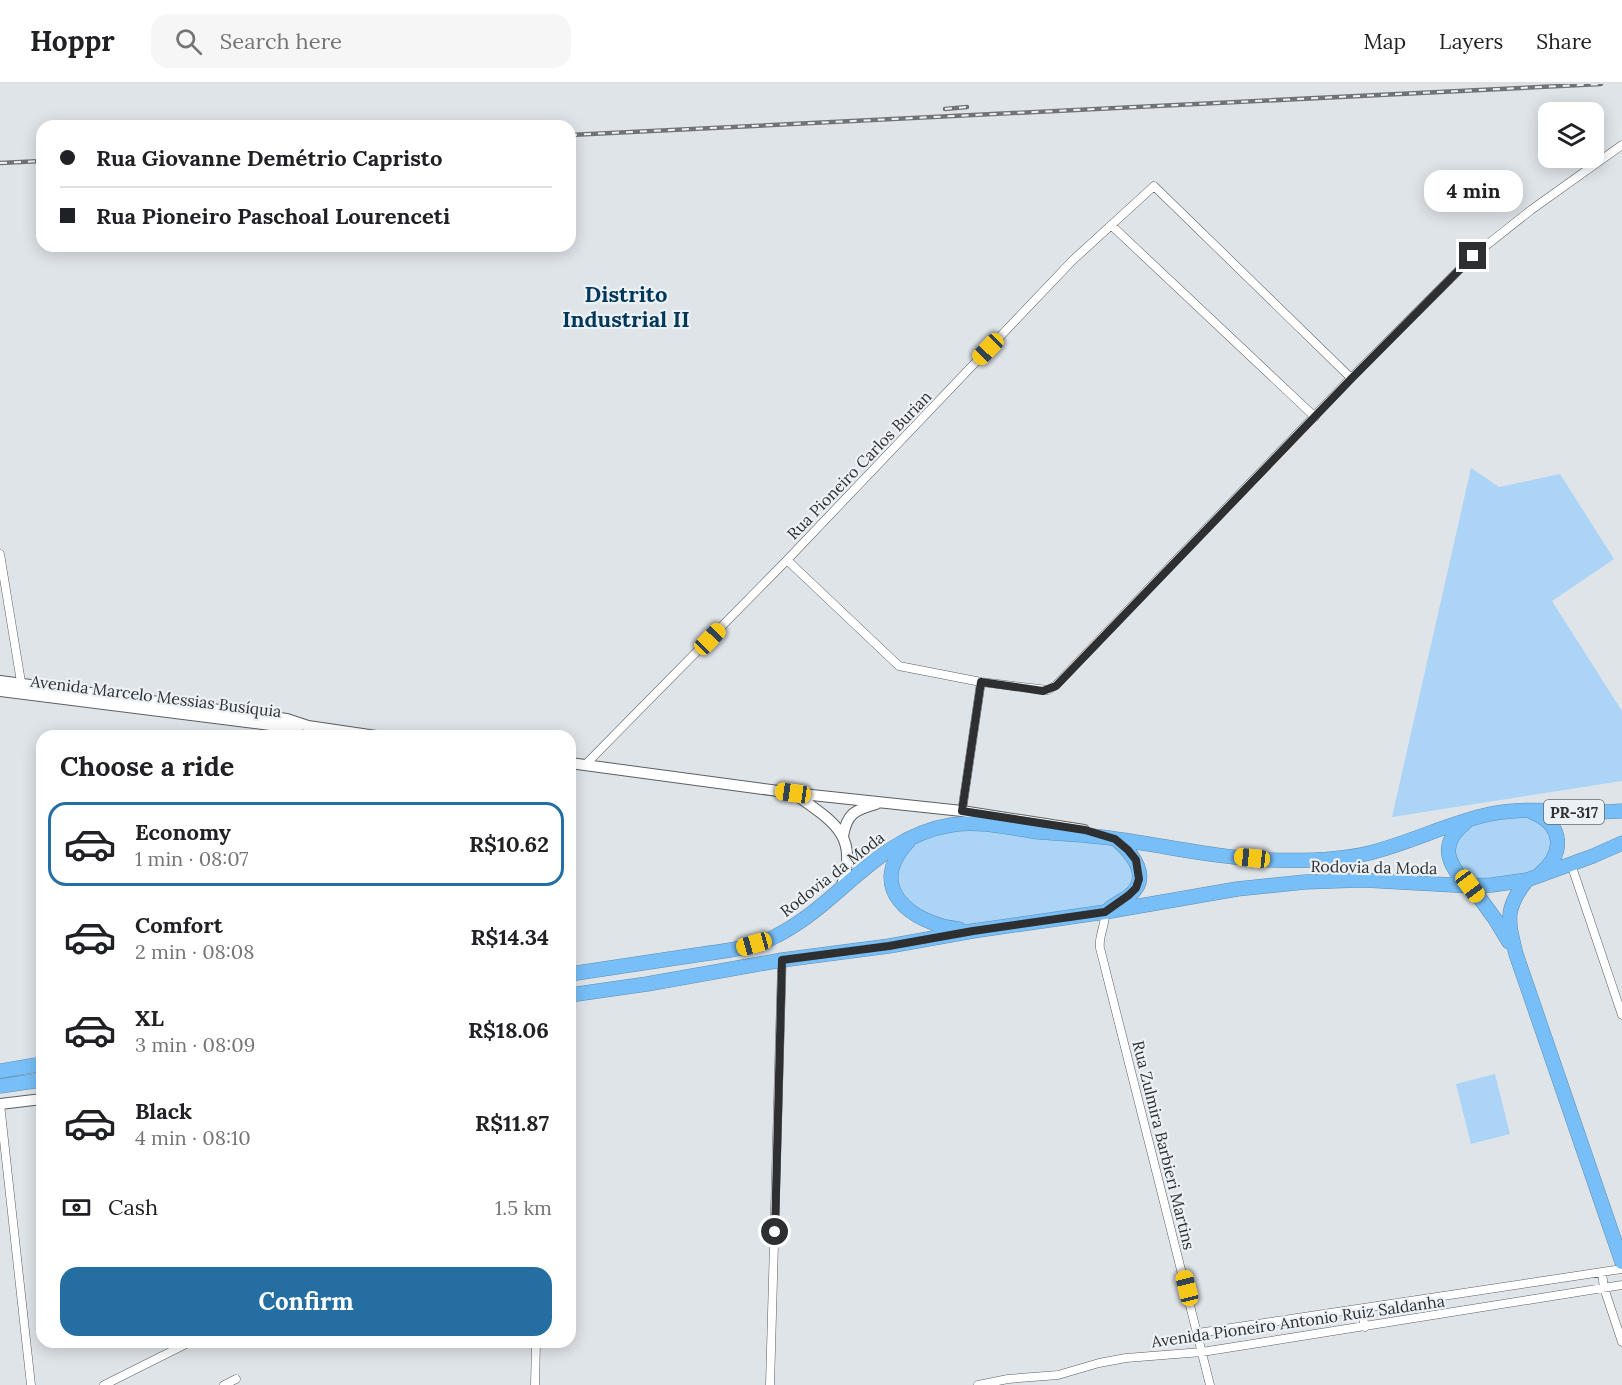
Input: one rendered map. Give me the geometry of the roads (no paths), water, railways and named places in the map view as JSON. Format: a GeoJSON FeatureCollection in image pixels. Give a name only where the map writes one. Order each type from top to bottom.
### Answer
{"type":"FeatureCollection","features":[{"type":"Feature","properties":{"kind":"highway","name":"PR-317"},"geometry":{"type":"LineString","coordinates":[[1468,819],[1492,813],[1526,810],[1599,813],[1622,811]]}},
{"type":"Feature","properties":{"kind":"highway"},"geometry":{"type":"LineString","coordinates":[[1526,810],[1542,816],[1551,824],[1556,833],[1558,845],[1556,856],[1547,868],[1531,878],[1516,894],[1510,907],[1508,921],[1516,954],[1622,1262]]}},
{"type":"Feature","properties":{"kind":"highway"},"geometry":{"type":"LineString","coordinates":[[1468,819],[1455,831],[1448,850],[1451,865],[1495,919],[1516,954]]}},
{"type":"Feature","properties":{"kind":"highway","name":"Rodovia da Moda"},"geometry":{"type":"LineString","coordinates":[[576,973],[735,949],[773,938],[800,924],[882,854],[916,834],[953,825],[986,824],[1258,859],[1318,860],[1368,853],[1468,819]]}},
{"type":"Feature","properties":{"kind":"highway"},"geometry":{"type":"LineString","coordinates":[[916,834],[901,851],[891,871],[891,883],[897,896],[911,912],[934,925],[973,931]]}},
{"type":"Feature","properties":{"kind":"highway"},"geometry":{"type":"LineString","coordinates":[[1105,912],[1129,895],[1136,888],[1139,879],[1136,860],[1115,839]]}},
{"type":"Feature","properties":{"kind":"highway"},"geometry":{"type":"LineString","coordinates":[[1468,886],[1492,885],[1531,878],[1622,843]]}},
{"type":"Feature","properties":{"kind":"highway","name":"Rodovia da Moda"},"geometry":{"type":"LineString","coordinates":[[576,994],[1237,890],[1305,882],[1363,880],[1468,886]]}},
{"type":"Feature","properties":{"kind":"highway"},"geometry":{"type":"LineString","coordinates":[[0,1071],[36,1065]]}},
{"type":"Feature","properties":{"kind":"highway"},"geometry":{"type":"LineString","coordinates":[[0,1086],[36,1081]]}},
{"type":"Feature","properties":{"kind":"street"},"geometry":{"type":"LineString","coordinates":[[788,560],[899,666],[1043,691],[1056,686],[1352,378],[1473,256],[1531,210],[1622,145]]}},
{"type":"Feature","properties":{"kind":"street","name":"Rua Pioneiro Carlos Burian"},"geometry":{"type":"LineString","coordinates":[[585,765],[788,560],[1073,260],[1154,186],[1352,378]]}},
{"type":"Feature","properties":{"kind":"street"},"geometry":{"type":"LineString","coordinates":[[1111,225],[1315,417]]}},
{"type":"Feature","properties":{"kind":"street"},"geometry":{"type":"LineString","coordinates":[[0,554],[22,689],[0,681]]}},
{"type":"Feature","properties":{"kind":"street"},"geometry":{"type":"LineString","coordinates":[[962,811],[981,682]]}},
{"type":"Feature","properties":{"kind":"street","name":"Avenida Marcelo Messias Busíquia"},"geometry":{"type":"LineString","coordinates":[[0,691],[22,689],[287,727],[309,726],[336,730]]}},
{"type":"Feature","properties":{"kind":"street"},"geometry":{"type":"LineString","coordinates":[[576,764],[793,793],[962,811],[1085,830],[1115,839]]}},
{"type":"Feature","properties":{"kind":"street"},"geometry":{"type":"LineString","coordinates":[[793,793],[829,819],[843,836],[848,860],[841,888]]}},
{"type":"Feature","properties":{"kind":"street"},"geometry":{"type":"LineString","coordinates":[[843,836],[850,815],[858,809],[882,802]]}},
{"type":"Feature","properties":{"kind":"street"},"geometry":{"type":"LineString","coordinates":[[1571,864],[1622,1015]]}},
{"type":"Feature","properties":{"kind":"street","name":"Rua Zulmira Barbieri Martins"},"geometry":{"type":"LineString","coordinates":[[1105,912],[1099,942],[1100,948],[1210,1385]]}},
{"type":"Feature","properties":{"kind":"street"},"geometry":{"type":"LineString","coordinates":[[770,1385],[782,960]]}},
{"type":"Feature","properties":{"kind":"street"},"geometry":{"type":"LineString","coordinates":[[30,1385],[0,1104],[36,1100]]}},
{"type":"Feature","properties":{"kind":"street","name":"Avenida Pioneiro Antonio Ruiz Saldanha"},"geometry":{"type":"LineString","coordinates":[[1198,1333],[1622,1269]]}},
{"type":"Feature","properties":{"kind":"street"},"geometry":{"type":"LineString","coordinates":[[1602,1273],[1604,1288],[1622,1342]]}},
{"type":"Feature","properties":{"kind":"street","name":"Avenida Pioneiro Antonio Ruiz Saldanha"},"geometry":{"type":"LineString","coordinates":[[978,1385],[1008,1379],[1058,1375],[1126,1358],[1202,1352],[1622,1285]]}},
{"type":"Feature","properties":{"kind":"street"},"geometry":{"type":"LineString","coordinates":[[1361,1309],[1365,1327]]}},
{"type":"Feature","properties":{"kind":"street"},"geometry":{"type":"LineString","coordinates":[[104,1385],[177,1348]]}},
{"type":"Feature","properties":{"kind":"street"},"geometry":{"type":"LineString","coordinates":[[535,1385],[536,1348]]}},
{"type":"Feature","properties":{"kind":"street"},"geometry":{"type":"LineString","coordinates":[[224,1385],[236,1379]]}},
{"type":"Feature","properties":{"kind":"railway"},"geometry":{"type":"LineString","coordinates":[[576,135],[1601,84]]}},
{"type":"Feature","properties":{"kind":"railway"},"geometry":{"type":"LineString","coordinates":[[945,109],[967,107]]}},
{"type":"Feature","properties":{"kind":"railway"},"geometry":{"type":"LineString","coordinates":[[0,163],[36,161]]}},
{"type":"Feature","properties":{"kind":"district","name":"Distrito Industrial II"},"geometry":{"type":"Point","coordinates":[626,306]}}]}
